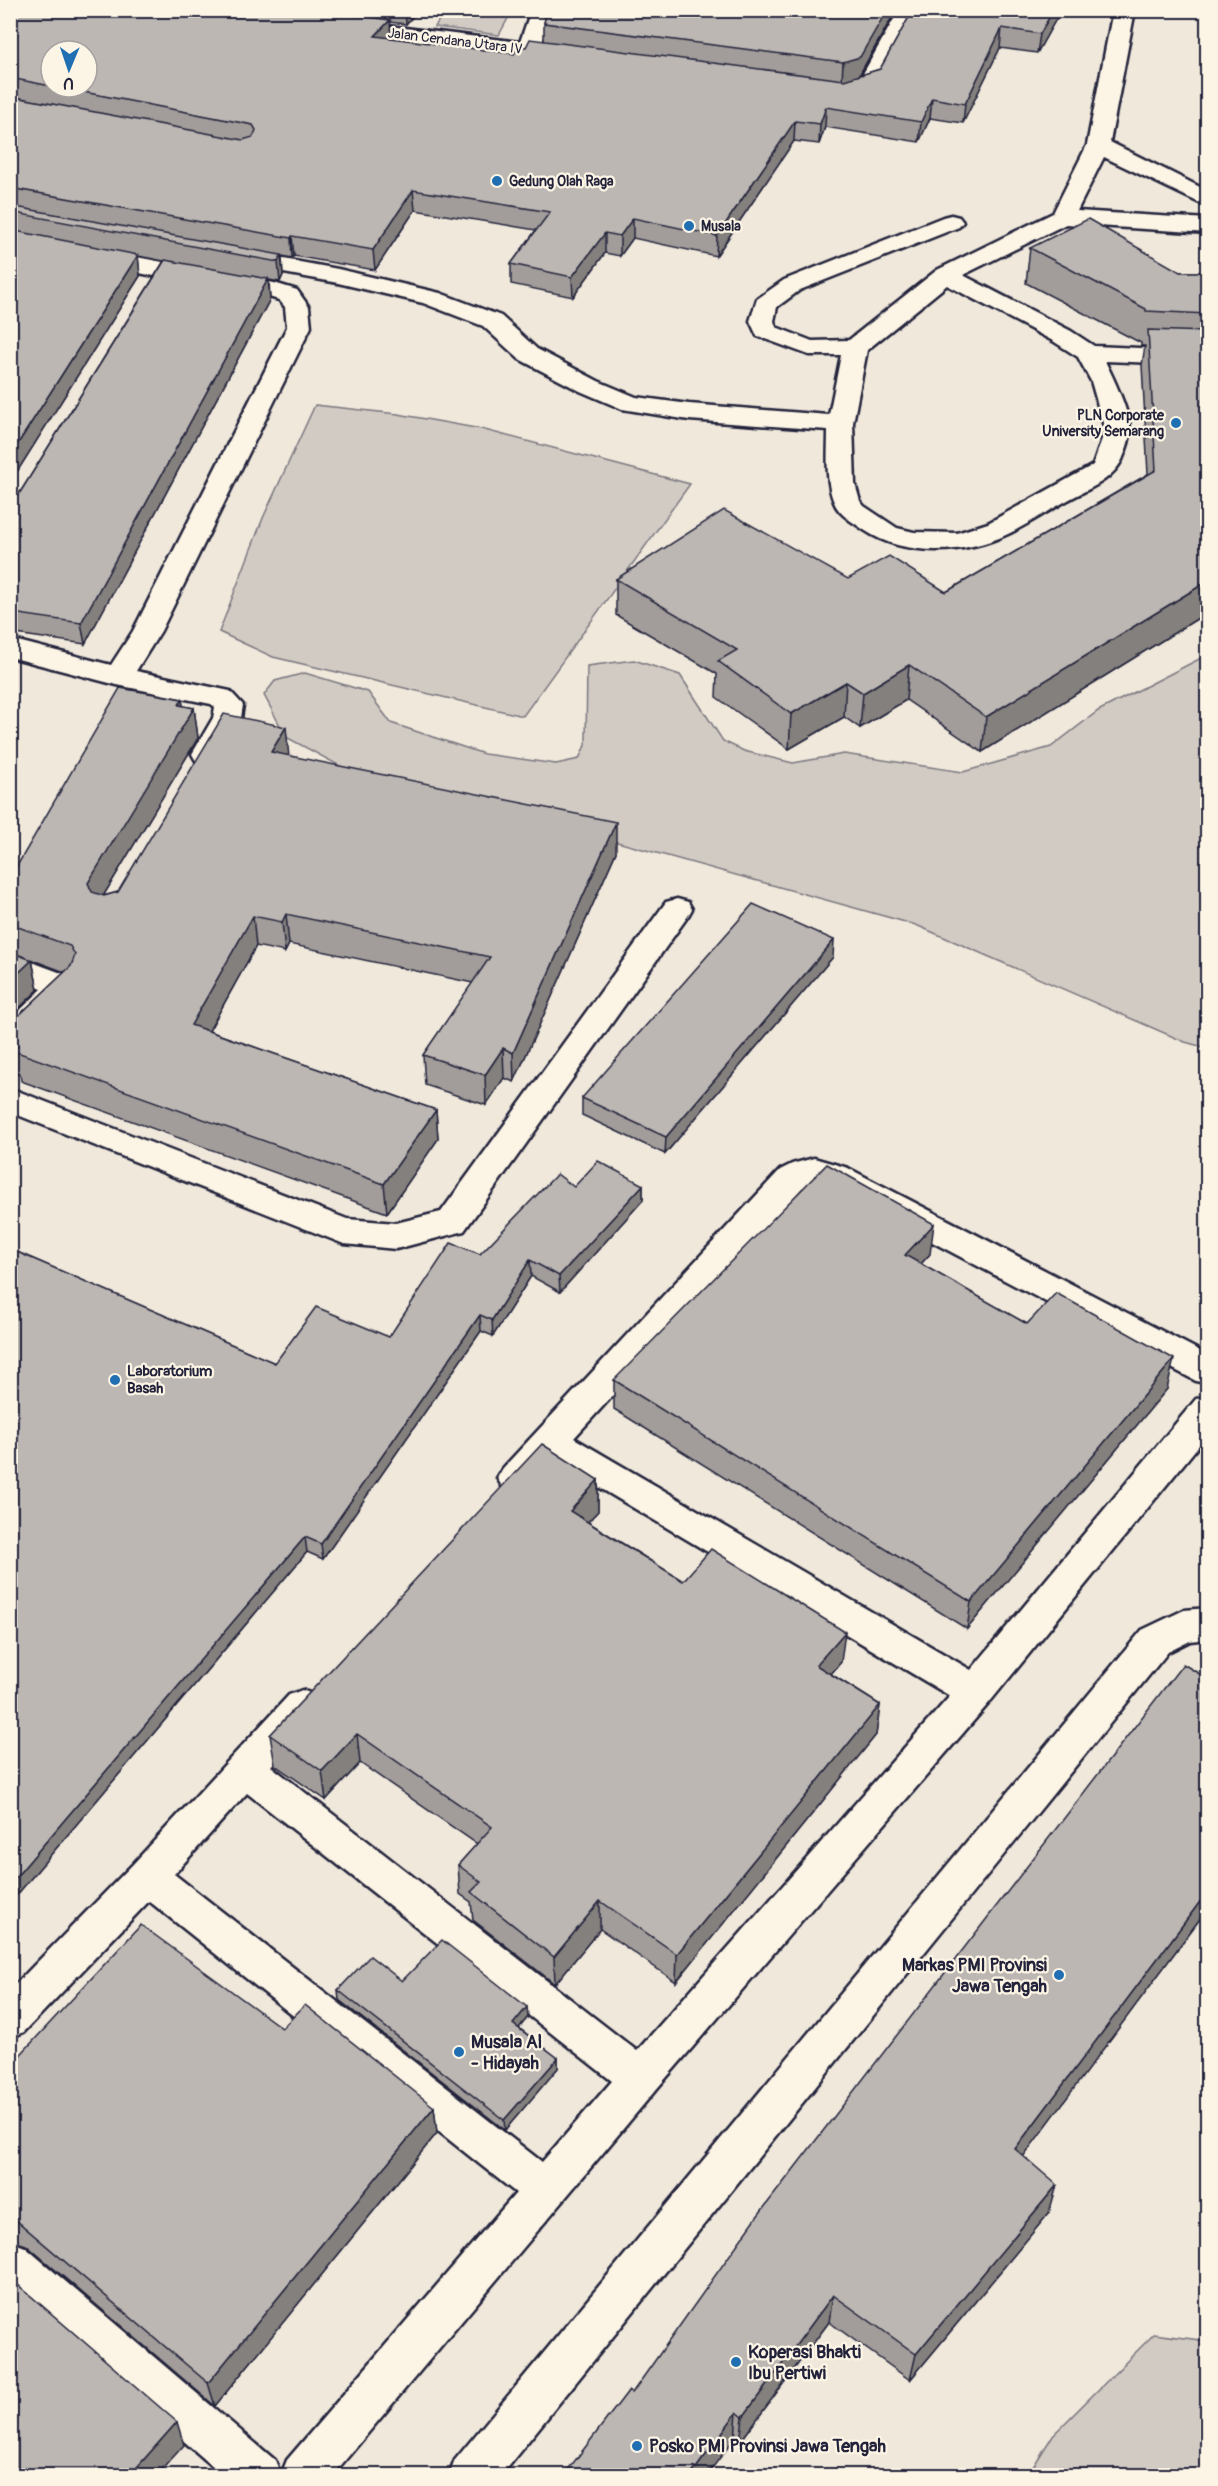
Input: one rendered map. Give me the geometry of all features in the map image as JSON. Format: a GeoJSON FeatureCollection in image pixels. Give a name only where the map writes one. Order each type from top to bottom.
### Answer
{"type":"FeatureCollection","features":[{"type":"Feature","properties":{"kind":"street"},"geometry":{"type":"LineString","coordinates":[[528,50],[542,10]]}},
{"type":"Feature","properties":{"kind":"street"},"geometry":{"type":"LineString","coordinates":[[818,88],[842,91],[869,83],[910,10]]}},
{"type":"Feature","properties":{"kind":"street"},"geometry":{"type":"LineString","coordinates":[[1062,217],[1098,145],[1124,10]]}},
{"type":"Feature","properties":{"kind":"street","name":"Jalan Cendana Utara IV"},"geometry":{"type":"LineString","coordinates":[[330,25],[586,57]]}},
{"type":"Feature","properties":{"kind":"street"},"geometry":{"type":"LineString","coordinates":[[1098,145],[1208,200]]}},
{"type":"Feature","properties":{"kind":"street"},"geometry":{"type":"LineString","coordinates":[[951,222],[792,285],[766,304],[762,321],[766,332],[808,348],[855,347],[945,275],[1062,217],[1208,226]]}},
{"type":"Feature","properties":{"kind":"street"},"geometry":{"type":"LineString","coordinates":[[10,240],[153,280],[256,286],[288,295],[297,307],[299,327],[147,631],[132,657],[117,676]]}},
{"type":"Feature","properties":{"kind":"street"},"geometry":{"type":"LineString","coordinates":[[221,255],[338,276],[431,298],[492,321],[528,354],[589,386],[631,404],[689,412],[840,423]]}},
{"type":"Feature","properties":{"kind":"street"},"geometry":{"type":"LineString","coordinates":[[945,275],[1088,352],[1208,358]]}},
{"type":"Feature","properties":{"kind":"street"},"geometry":{"type":"LineString","coordinates":[[855,347],[840,423],[842,484],[847,502],[855,512],[888,534],[914,540],[958,541],[997,529],[1103,470],[1110,458],[1118,430],[1103,381],[1088,352]]}},
{"type":"Feature","properties":{"kind":"street"},"geometry":{"type":"LineString","coordinates":[[10,648],[117,676],[220,697],[229,705],[227,718],[192,777]]}},
{"type":"Feature","properties":{"kind":"street"},"geometry":{"type":"LineString","coordinates":[[10,1099],[344,1231],[396,1236],[452,1222],[676,909]]}},
{"type":"Feature","properties":{"kind":"street"},"geometry":{"type":"LineString","coordinates":[[10,965],[64,986],[10,1039]]}},
{"type":"Feature","properties":{"kind":"street"},"geometry":{"type":"LineString","coordinates":[[494,1500],[791,1179],[808,1169],[820,1170],[837,1177],[1208,1371]]}},
{"type":"Feature","properties":{"kind":"street"},"geometry":{"type":"LineString","coordinates":[[303,2475],[640,2078],[976,1692],[1208,1409]]}},
{"type":"Feature","properties":{"kind":"street"},"geometry":{"type":"LineString","coordinates":[[550,1441],[976,1692]]}},
{"type":"Feature","properties":{"kind":"street"},"geometry":{"type":"LineString","coordinates":[[471,2475],[1155,1641],[1184,1626],[1208,1623]]}},
{"type":"Feature","properties":{"kind":"street"},"geometry":{"type":"LineString","coordinates":[[10,2019],[147,1876],[321,1685]]}},
{"type":"Feature","properties":{"kind":"street"},"geometry":{"type":"LineString","coordinates":[[246,1769],[640,2078]]}},
{"type":"Feature","properties":{"kind":"street"},"geometry":{"type":"LineString","coordinates":[[147,1876],[546,2191]]}},
{"type":"Feature","properties":{"kind":"street"},"geometry":{"type":"LineString","coordinates":[[10,2262],[259,2475]]}},
{"type":"Feature","properties":{"kind":"shaded area"},"geometry":{"type":"Polygon","coordinates":[[[444,11],[512,11],[499,35],[435,27],[444,11]]]}},
{"type":"Feature","properties":{"kind":"shaded area"},"geometry":{"type":"Polygon","coordinates":[[[315,405],[398,414],[481,429],[690,484],[523,716],[273,657],[219,632],[263,518],[315,405]]]}},
{"type":"Feature","properties":{"kind":"shaded area"},"geometry":{"type":"Polygon","coordinates":[[[1207,655],[1207,1048],[1185,1042],[916,925],[538,820],[396,796],[286,737],[264,695],[275,681],[305,673],[368,692],[391,723],[484,754],[556,764],[579,759],[586,743],[587,666],[634,660],[680,675],[723,741],[744,751],[793,763],[844,754],[963,772],[1051,747],[1098,711],[1207,655]]]}},
{"type":"Feature","properties":{"kind":"shaded area"},"geometry":{"type":"Polygon","coordinates":[[[1154,2334],[1207,2341],[1207,2475],[1028,2475],[1053,2435],[1154,2334]]]}},
{"type":"Feature","properties":{"kind":"building"},"geometry":{"type":"Polygon","coordinates":[[[10,10],[318,10],[390,20],[375,36],[514,54],[519,46],[526,47],[530,39],[844,80],[880,69],[913,10],[1053,10],[1040,34],[1002,28],[965,104],[932,98],[921,122],[826,107],[820,124],[795,121],[717,236],[633,218],[620,236],[605,233],[572,277],[511,264],[550,212],[413,190],[373,250],[292,236],[291,238],[10,188],[10,96],[243,140],[253,137],[256,130],[253,125],[99,95],[99,39],[39,39],[39,84],[10,78],[10,10]]]}},
{"type":"Feature","properties":{"kind":"building"},"geometry":{"type":"Polygon","coordinates":[[[547,10],[887,10],[860,57],[843,62],[544,23],[547,10]]]}},
{"type":"Feature","properties":{"kind":"building"},"geometry":{"type":"Polygon","coordinates":[[[10,206],[281,255],[278,262],[10,212],[10,206]]]}},
{"type":"Feature","properties":{"kind":"building"},"geometry":{"type":"Polygon","coordinates":[[[1088,219],[1180,272],[1208,272],[1208,314],[1146,311],[1030,248],[1088,219]]]}},
{"type":"Feature","properties":{"kind":"building"},"geometry":{"type":"Polygon","coordinates":[[[10,230],[138,255],[10,456],[10,230]]]}},
{"type":"Feature","properties":{"kind":"building"},"geometry":{"type":"Polygon","coordinates":[[[165,260],[268,279],[81,623],[12,613],[18,601],[10,600],[10,498],[16,498],[21,491],[165,260]]]}},
{"type":"Feature","properties":{"kind":"building"},"geometry":{"type":"Polygon","coordinates":[[[1148,330],[1208,332],[1208,581],[986,717],[909,665],[863,693],[846,682],[791,714],[718,661],[737,650],[616,579],[724,510],[848,579],[889,556],[946,592],[1156,470],[1148,330]]]}},
{"type":"Feature","properties":{"kind":"building"},"geometry":{"type":"Polygon","coordinates":[[[120,688],[182,699],[179,705],[194,708],[88,883],[92,892],[104,896],[118,892],[224,714],[286,727],[271,752],[616,822],[513,1053],[503,1048],[485,1075],[423,1055],[490,957],[286,914],[282,922],[253,916],[191,1025],[436,1110],[384,1184],[14,1051],[18,1046],[10,1044],[10,1021],[15,1019],[71,966],[75,955],[70,946],[10,924],[10,878],[120,688]]]}},
{"type":"Feature","properties":{"kind":"building"},"geometry":{"type":"Polygon","coordinates":[[[753,904],[834,940],[666,1137],[582,1098],[753,904]]]}},
{"type":"Feature","properties":{"kind":"building"},"geometry":{"type":"Polygon","coordinates":[[[10,952],[32,960],[10,981],[10,952]]]}},
{"type":"Feature","properties":{"kind":"building"},"geometry":{"type":"Polygon","coordinates":[[[598,1161],[643,1185],[559,1276],[530,1260],[492,1320],[480,1315],[321,1544],[305,1537],[10,1884],[10,1249],[275,1363],[316,1307],[389,1337],[451,1243],[480,1254],[557,1174],[574,1187],[598,1161]]]}},
{"type":"Feature","properties":{"kind":"building"},"geometry":{"type":"Polygon","coordinates":[[[827,1164],[934,1224],[905,1255],[1027,1324],[1056,1293],[1174,1359],[971,1602],[614,1380],[827,1164]]]}},
{"type":"Feature","properties":{"kind":"building"},"geometry":{"type":"Polygon","coordinates":[[[542,1444],[598,1480],[570,1511],[626,1546],[683,1581],[711,1549],[845,1632],[816,1665],[880,1705],[677,1954],[600,1901],[554,1957],[471,1892],[481,1882],[458,1865],[492,1827],[357,1734],[322,1771],[270,1735],[542,1444]]]}},
{"type":"Feature","properties":{"kind":"building","name":"Markas PMI Provinsi Jawa Tengah"},"geometry":{"type":"Polygon","coordinates":[[[1183,1664],[1208,1679],[1208,1891],[1015,2149],[1057,2185],[916,2354],[833,2295],[743,2417],[737,2412],[691,2475],[564,2475],[629,2390],[632,2393],[756,2218],[1183,1664]]]}},
{"type":"Feature","properties":{"kind":"building"},"geometry":{"type":"Polygon","coordinates":[[[141,1925],[282,2028],[305,2005],[434,2107],[208,2383],[17,2221],[10,2218],[10,2066],[141,1925]]]}},
{"type":"Feature","properties":{"kind":"building","name":"Musala Al - Hidayah"},"geometry":{"type":"Polygon","coordinates":[[[442,1940],[527,2007],[513,2024],[558,2058],[504,2120],[338,1990],[370,1956],[402,1981],[442,1940]]]}},
{"type":"Feature","properties":{"kind":"building"},"geometry":{"type":"Polygon","coordinates":[[[10,2278],[177,2422],[130,2475],[10,2475],[10,2278]]]}},
{"type":"Feature","properties":{"kind":"place","name":"Gedung Olah Raga"},"geometry":{"type":"Point","coordinates":[497,181]}},
{"type":"Feature","properties":{"kind":"place","name":"Musala"},"geometry":{"type":"Point","coordinates":[689,226]}},
{"type":"Feature","properties":{"kind":"place","name":"PLN Corporate University Semarang"},"geometry":{"type":"Point","coordinates":[1176,423]}},
{"type":"Feature","properties":{"kind":"place","name":"Laboratorium Basah"},"geometry":{"type":"Point","coordinates":[115,1380]}},
{"type":"Feature","properties":{"kind":"place","name":"Markas PMI Provinsi Jawa Tengah"},"geometry":{"type":"Point","coordinates":[1059,1975]}},
{"type":"Feature","properties":{"kind":"place","name":"Musala Al - Hidayah"},"geometry":{"type":"Point","coordinates":[459,2052]}},
{"type":"Feature","properties":{"kind":"place","name":"Koperasi Bhakti Ibu Pertiwi"},"geometry":{"type":"Point","coordinates":[736,2362]}},
{"type":"Feature","properties":{"kind":"place","name":"Posko PMI Provinsi Jawa Tengah"},"geometry":{"type":"Point","coordinates":[637,2446]}}]}
